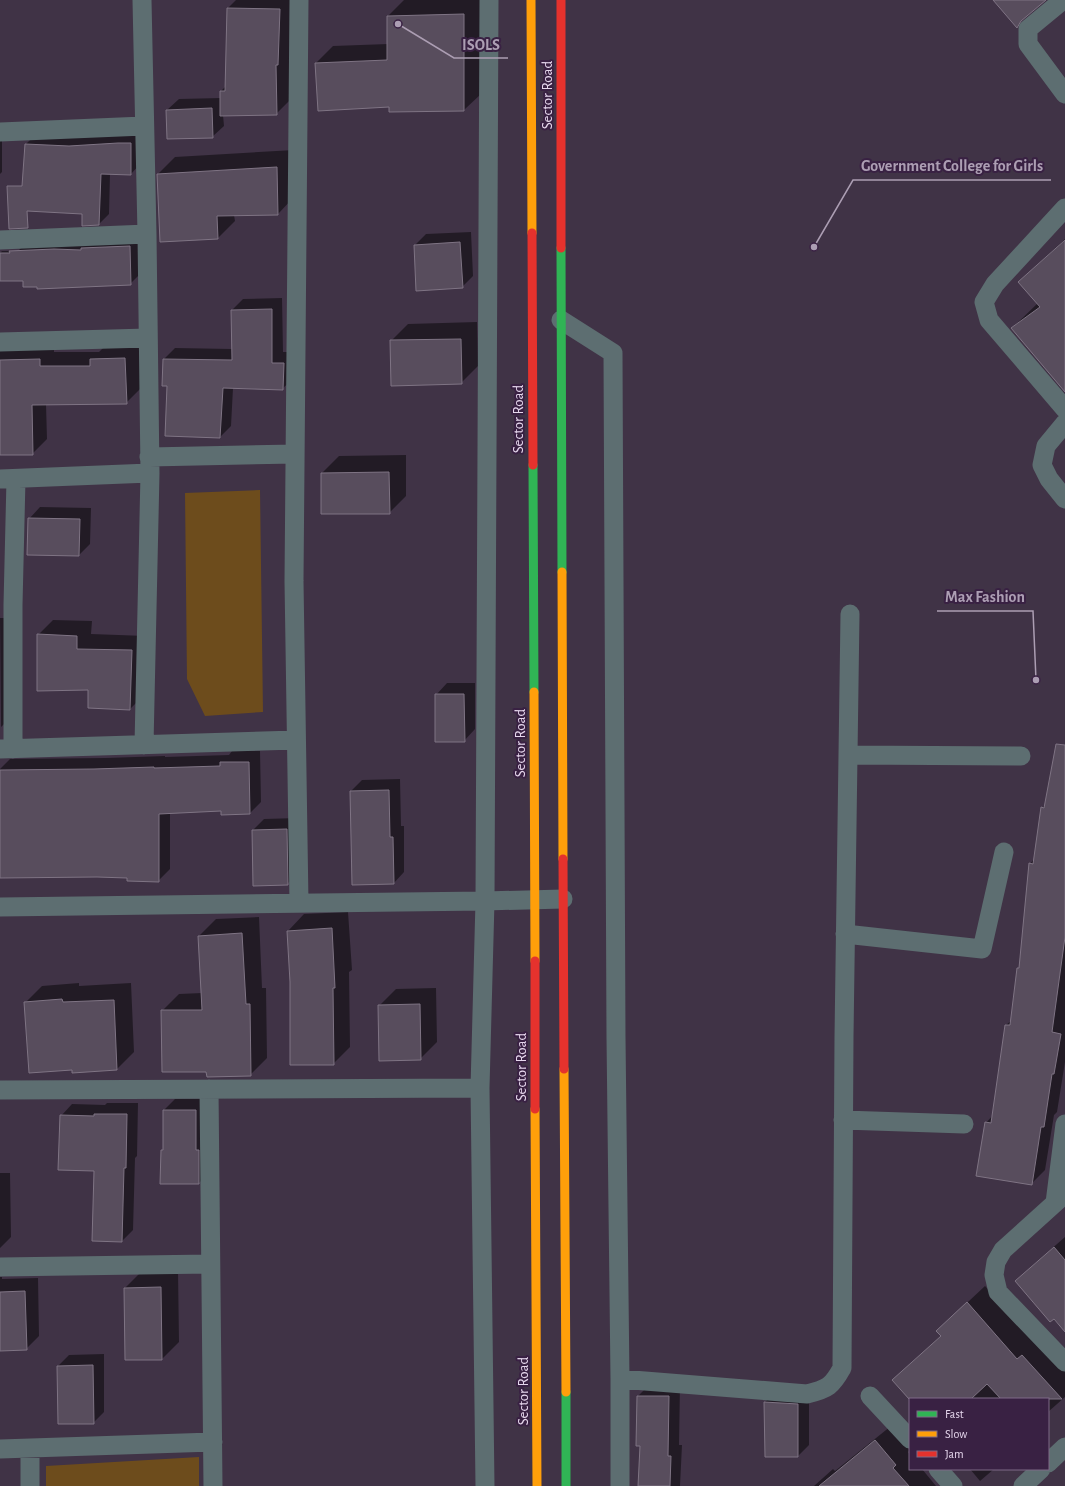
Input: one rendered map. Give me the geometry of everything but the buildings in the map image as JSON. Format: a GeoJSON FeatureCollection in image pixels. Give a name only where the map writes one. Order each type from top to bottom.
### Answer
{"type":"FeatureCollection","features":[{"type":"Feature","properties":{"kind":"main road","name":"Sector Road"},"geometry":{"type":"LineString","coordinates":[[530,0],[537,1486]]}},
{"type":"Feature","properties":{"kind":"main road","name":"Sector Road"},"geometry":{"type":"LineString","coordinates":[[561,0],[566,1486]]}},
{"type":"Feature","properties":{"kind":"street"},"geometry":{"type":"LineString","coordinates":[[142,0],[150,465],[144,745]]}},
{"type":"Feature","properties":{"kind":"street"},"geometry":{"type":"LineString","coordinates":[[299,0],[294,581],[299,903]]}},
{"type":"Feature","properties":{"kind":"street"},"geometry":{"type":"LineString","coordinates":[[485,1486],[480,1088],[485,901],[489,0]]}},
{"type":"Feature","properties":{"kind":"street"},"geometry":{"type":"LineString","coordinates":[[1063,0],[1028,29],[1028,44],[1065,94]]}},
{"type":"Feature","properties":{"kind":"street"},"geometry":{"type":"LineString","coordinates":[[0,132],[144,126]]}},
{"type":"Feature","properties":{"kind":"street"},"geometry":{"type":"LineString","coordinates":[[1065,208],[995,284],[984,302],[990,320],[1065,409]]}},
{"type":"Feature","properties":{"kind":"street"},"geometry":{"type":"LineString","coordinates":[[0,240],[147,234]]}},
{"type":"Feature","properties":{"kind":"street"},"geometry":{"type":"LineString","coordinates":[[561,320],[613,353],[616,1037],[620,1486]]}},
{"type":"Feature","properties":{"kind":"street"},"geometry":{"type":"LineString","coordinates":[[0,342],[148,338]]}},
{"type":"Feature","properties":{"kind":"street"},"geometry":{"type":"LineString","coordinates":[[1065,423],[1046,446],[1042,464],[1050,480],[1065,499]]}},
{"type":"Feature","properties":{"kind":"street"},"geometry":{"type":"LineString","coordinates":[[295,454],[150,465],[8,479],[7,749],[296,740]]}},
{"type":"Feature","properties":{"kind":"street"},"geometry":{"type":"LineString","coordinates":[[620,1379],[807,1394],[822,1390],[834,1382],[842,1368],[843,1120],[850,614]]}},
{"type":"Feature","properties":{"kind":"street"},"geometry":{"type":"LineString","coordinates":[[848,755],[1021,756]]}},
{"type":"Feature","properties":{"kind":"street"},"geometry":{"type":"LineString","coordinates":[[846,934],[982,949],[1004,852]]}},
{"type":"Feature","properties":{"kind":"street"},"geometry":{"type":"LineString","coordinates":[[0,907],[563,899]]}},
{"type":"Feature","properties":{"kind":"street"},"geometry":{"type":"LineString","coordinates":[[0,1090],[480,1088]]}},
{"type":"Feature","properties":{"kind":"street"},"geometry":{"type":"LineString","coordinates":[[209,1089],[213,1486]]}},
{"type":"Feature","properties":{"kind":"street"},"geometry":{"type":"LineString","coordinates":[[843,1120],[964,1124]]}},
{"type":"Feature","properties":{"kind":"street"},"geometry":{"type":"LineString","coordinates":[[1065,1124],[1060,1199],[1003,1250],[996,1262],[994,1275],[998,1292],[1065,1362]]}},
{"type":"Feature","properties":{"kind":"street"},"geometry":{"type":"LineString","coordinates":[[0,1267],[210,1264]]}},
{"type":"Feature","properties":{"kind":"street"},"geometry":{"type":"LineString","coordinates":[[870,1396],[909,1438]]}},
{"type":"Feature","properties":{"kind":"street"},"geometry":{"type":"LineString","coordinates":[[0,1449],[213,1442]]}},
{"type":"Feature","properties":{"kind":"street"},"geometry":{"type":"LineString","coordinates":[[1049,1462],[1065,1447]]}},
{"type":"Feature","properties":{"kind":"street"},"geometry":{"type":"LineString","coordinates":[[30,1449],[30,1486]]}},
{"type":"Feature","properties":{"kind":"street"},"geometry":{"type":"LineString","coordinates":[[939,1470],[953,1486]]}},
{"type":"Feature","properties":{"kind":"street"},"geometry":{"type":"LineString","coordinates":[[1023,1486],[1040,1470]]}},
{"type":"Feature","properties":{"kind":"shaded area"},"geometry":{"type":"Polygon","coordinates":[[[260,490],[263,712],[205,716],[187,679],[185,493],[260,490]]]}},
{"type":"Feature","properties":{"kind":"shaded area"},"geometry":{"type":"Polygon","coordinates":[[[199,1457],[199,1486],[46,1486],[46,1466],[199,1457]]]}},
{"type":"Feature","properties":{"kind":"traffic: fast"},"geometry":{"type":"LineString","coordinates":[[561,248],[562,572]]}},
{"type":"Feature","properties":{"kind":"traffic: fast"},"geometry":{"type":"LineString","coordinates":[[533,465],[534,692]]}},
{"type":"Feature","properties":{"kind":"traffic: fast"},"geometry":{"type":"LineString","coordinates":[[566,1392],[566,1486]]}},
{"type":"Feature","properties":{"kind":"traffic: slow"},"geometry":{"type":"LineString","coordinates":[[531,0],[532,233]]}},
{"type":"Feature","properties":{"kind":"traffic: slow"},"geometry":{"type":"LineString","coordinates":[[562,572],[563,859]]}},
{"type":"Feature","properties":{"kind":"traffic: slow"},"geometry":{"type":"LineString","coordinates":[[534,692],[535,961]]}},
{"type":"Feature","properties":{"kind":"traffic: slow"},"geometry":{"type":"LineString","coordinates":[[564,1069],[566,1392]]}},
{"type":"Feature","properties":{"kind":"traffic: slow"},"geometry":{"type":"LineString","coordinates":[[535,1109],[537,1486]]}},
{"type":"Feature","properties":{"kind":"traffic: jam"},"geometry":{"type":"LineString","coordinates":[[561,0],[561,248]]}},
{"type":"Feature","properties":{"kind":"traffic: jam"},"geometry":{"type":"LineString","coordinates":[[532,233],[533,465]]}},
{"type":"Feature","properties":{"kind":"traffic: jam"},"geometry":{"type":"LineString","coordinates":[[563,859],[564,1069]]}},
{"type":"Feature","properties":{"kind":"traffic: jam"},"geometry":{"type":"LineString","coordinates":[[535,961],[535,1109]]}},
{"type":"Feature","properties":{"kind":"place","name":"ISOLS"},"geometry":{"type":"Point","coordinates":[398,24]}},
{"type":"Feature","properties":{"kind":"place","name":"Government College for Girls"},"geometry":{"type":"Point","coordinates":[814,247]}},
{"type":"Feature","properties":{"kind":"place","name":"Max Fashion"},"geometry":{"type":"Point","coordinates":[1036,680]}}]}
